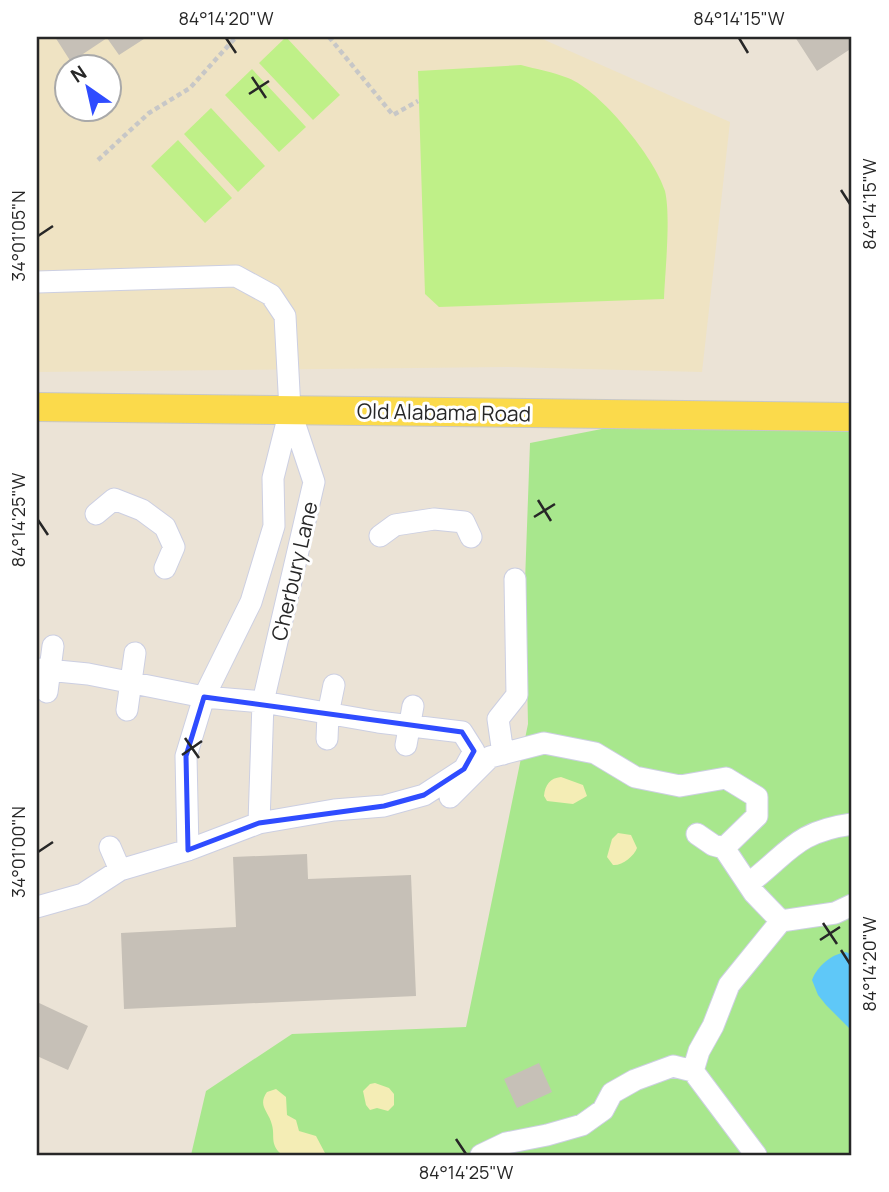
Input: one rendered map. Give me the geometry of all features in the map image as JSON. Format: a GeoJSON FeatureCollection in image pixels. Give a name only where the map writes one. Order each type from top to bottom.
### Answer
{"type":"FeatureCollection","features":[{"type":"Feature","properties":{"kind":"main road","name":"Old Alabama Road"},"geometry":{"type":"LineString","coordinates":[[37,407],[852,417]]}},
{"type":"Feature","properties":{"kind":"street"},"geometry":{"type":"LineString","coordinates":[[37,282],[236,276],[271,295],[285,316],[290,410]]}},
{"type":"Feature","properties":{"kind":"street","name":"Cherbury Lane"},"geometry":{"type":"LineString","coordinates":[[188,850],[186,756],[204,697],[251,602],[274,526],[273,478],[290,410]]}},
{"type":"Feature","properties":{"kind":"street","name":"Cherbury Lane"},"geometry":{"type":"LineString","coordinates":[[259,823],[263,702],[314,482],[290,410]]}},
{"type":"Feature","properties":{"kind":"street"},"geometry":{"type":"LineString","coordinates":[[96,514],[114,499],[142,510],[165,527],[174,547],[165,568]]}},
{"type":"Feature","properties":{"kind":"street"},"geometry":{"type":"LineString","coordinates":[[380,536],[395,525],[434,519],[464,523],[471,537]]}},
{"type":"Feature","properties":{"kind":"street"},"geometry":{"type":"LineString","coordinates":[[503,754],[498,719],[517,695],[515,579]]}},
{"type":"Feature","properties":{"kind":"street"},"geometry":{"type":"LineString","coordinates":[[251,602],[285,612]]}},
{"type":"Feature","properties":{"kind":"street"},"geometry":{"type":"LineString","coordinates":[[47,692],[43,670],[53,646]]}},
{"type":"Feature","properties":{"kind":"street"},"geometry":{"type":"LineString","coordinates":[[127,710],[135,653]]}},
{"type":"Feature","properties":{"kind":"street"},"geometry":{"type":"LineString","coordinates":[[37,907],[83,894],[120,870],[330,802],[384,806],[410,789],[424,795],[464,769],[474,751],[462,732],[263,702],[204,697],[130,682],[43,670]]}},
{"type":"Feature","properties":{"kind":"street"},"geometry":{"type":"LineString","coordinates":[[327,739],[328,713],[334,685]]}},
{"type":"Feature","properties":{"kind":"street"},"geometry":{"type":"LineString","coordinates":[[450,797],[490,757],[544,743],[595,752],[635,777],[680,786],[726,778],[757,797],[757,816],[724,848]]}},
{"type":"Feature","properties":{"kind":"street"},"geometry":{"type":"LineString","coordinates":[[748,884],[797,841],[816,831],[852,824]]}},
{"type":"Feature","properties":{"kind":"street"},"geometry":{"type":"LineString","coordinates":[[697,834],[713,845],[724,848],[748,884],[781,921]]}},
{"type":"Feature","properties":{"kind":"street"},"geometry":{"type":"LineString","coordinates":[[110,847],[120,870]]}},
{"type":"Feature","properties":{"kind":"street"},"geometry":{"type":"LineString","coordinates":[[693,1071],[699,1051],[713,1026],[729,985],[781,921],[835,913],[852,905]]}},
{"type":"Feature","properties":{"kind":"street"},"geometry":{"type":"LineString","coordinates":[[481,1155],[506,1143],[582,1125],[603,1110],[612,1093],[635,1080],[673,1066],[693,1071],[756,1155]]}},
{"type":"Feature","properties":{"kind":"path"},"geometry":{"type":"LineString","coordinates":[[97,160],[149,113],[190,88],[236,37]]}},
{"type":"Feature","properties":{"kind":"path"},"geometry":{"type":"LineString","coordinates":[[329,37],[393,115],[418,102]]}},
{"type":"Feature","properties":{"kind":"highlighted area"},"geometry":{"type":"Polygon","coordinates":[[[204,697],[462,732],[474,751],[464,769],[424,795],[384,806],[259,823],[188,850],[186,756],[204,697]]]}},
{"type":"Feature","properties":{"kind":"shaded area"},"geometry":{"type":"Polygon","coordinates":[[[37,37],[538,37],[730,122],[702,372],[506,367],[37,372],[37,37]]]}},
{"type":"Feature","properties":{"kind":"green space"},"geometry":{"type":"Polygon","coordinates":[[[286,37],[340,95],[313,120],[259,63],[286,37]]]}},
{"type":"Feature","properties":{"kind":"green space"},"geometry":{"type":"Polygon","coordinates":[[[521,65],[568,78],[581,85],[610,110],[650,161],[665,191],[667,202],[664,299],[439,307],[425,294],[418,71],[521,65]]]}},
{"type":"Feature","properties":{"kind":"green space"},"geometry":{"type":"Polygon","coordinates":[[[252,69],[306,127],[279,152],[225,95],[252,69]]]}},
{"type":"Feature","properties":{"kind":"green space"},"geometry":{"type":"Polygon","coordinates":[[[211,108],[265,166],[238,192],[184,134],[211,108]]]}},
{"type":"Feature","properties":{"kind":"green space"},"geometry":{"type":"Polygon","coordinates":[[[178,140],[232,198],[205,223],[151,166],[178,140]]]}},
{"type":"Feature","properties":{"kind":"green space"},"geometry":{"type":"Polygon","coordinates":[[[852,408],[852,1155],[191,1155],[206,1091],[292,1034],[466,1027],[528,724],[525,582],[530,443],[699,410],[852,408]]]}},
{"type":"Feature","properties":{"kind":"sand"},"geometry":{"type":"Polygon","coordinates":[[[561,777],[583,785],[587,796],[573,804],[547,801],[544,796],[547,785],[561,777]]]}},
{"type":"Feature","properties":{"kind":"sand"},"geometry":{"type":"Polygon","coordinates":[[[618,833],[631,835],[637,848],[627,860],[613,865],[607,857],[612,839],[618,833]]]}},
{"type":"Feature","properties":{"kind":"sand"},"geometry":{"type":"Polygon","coordinates":[[[375,1083],[389,1088],[394,1094],[394,1105],[388,1111],[377,1108],[370,1110],[366,1105],[363,1091],[375,1083]]]}},
{"type":"Feature","properties":{"kind":"sand"},"geometry":{"type":"Polygon","coordinates":[[[276,1089],[286,1097],[287,1115],[296,1120],[299,1131],[316,1136],[326,1155],[280,1153],[274,1143],[271,1120],[263,1101],[267,1092],[276,1089]]]}},
{"type":"Feature","properties":{"kind":"water"},"geometry":{"type":"Polygon","coordinates":[[[846,952],[852,955],[852,1031],[818,995],[812,980],[817,970],[826,962],[835,955],[846,952]]]}},
{"type":"Feature","properties":{"kind":"building"},"geometry":{"type":"Polygon","coordinates":[[[55,37],[147,37],[122,53],[117,52],[107,38],[86,52],[65,52],[55,37]]]}},
{"type":"Feature","properties":{"kind":"building"},"geometry":{"type":"Polygon","coordinates":[[[795,37],[852,37],[852,48],[817,71],[795,37]]]}},
{"type":"Feature","properties":{"kind":"building"},"geometry":{"type":"Polygon","coordinates":[[[307,854],[308,879],[411,875],[416,996],[124,1009],[121,933],[236,927],[233,857],[307,854]]]}},
{"type":"Feature","properties":{"kind":"building"},"geometry":{"type":"Polygon","coordinates":[[[37,1002],[88,1026],[68,1070],[37,1056],[37,1002]]]}},
{"type":"Feature","properties":{"kind":"building"},"geometry":{"type":"Polygon","coordinates":[[[539,1063],[552,1092],[517,1108],[504,1079],[539,1063]]]}}]}
